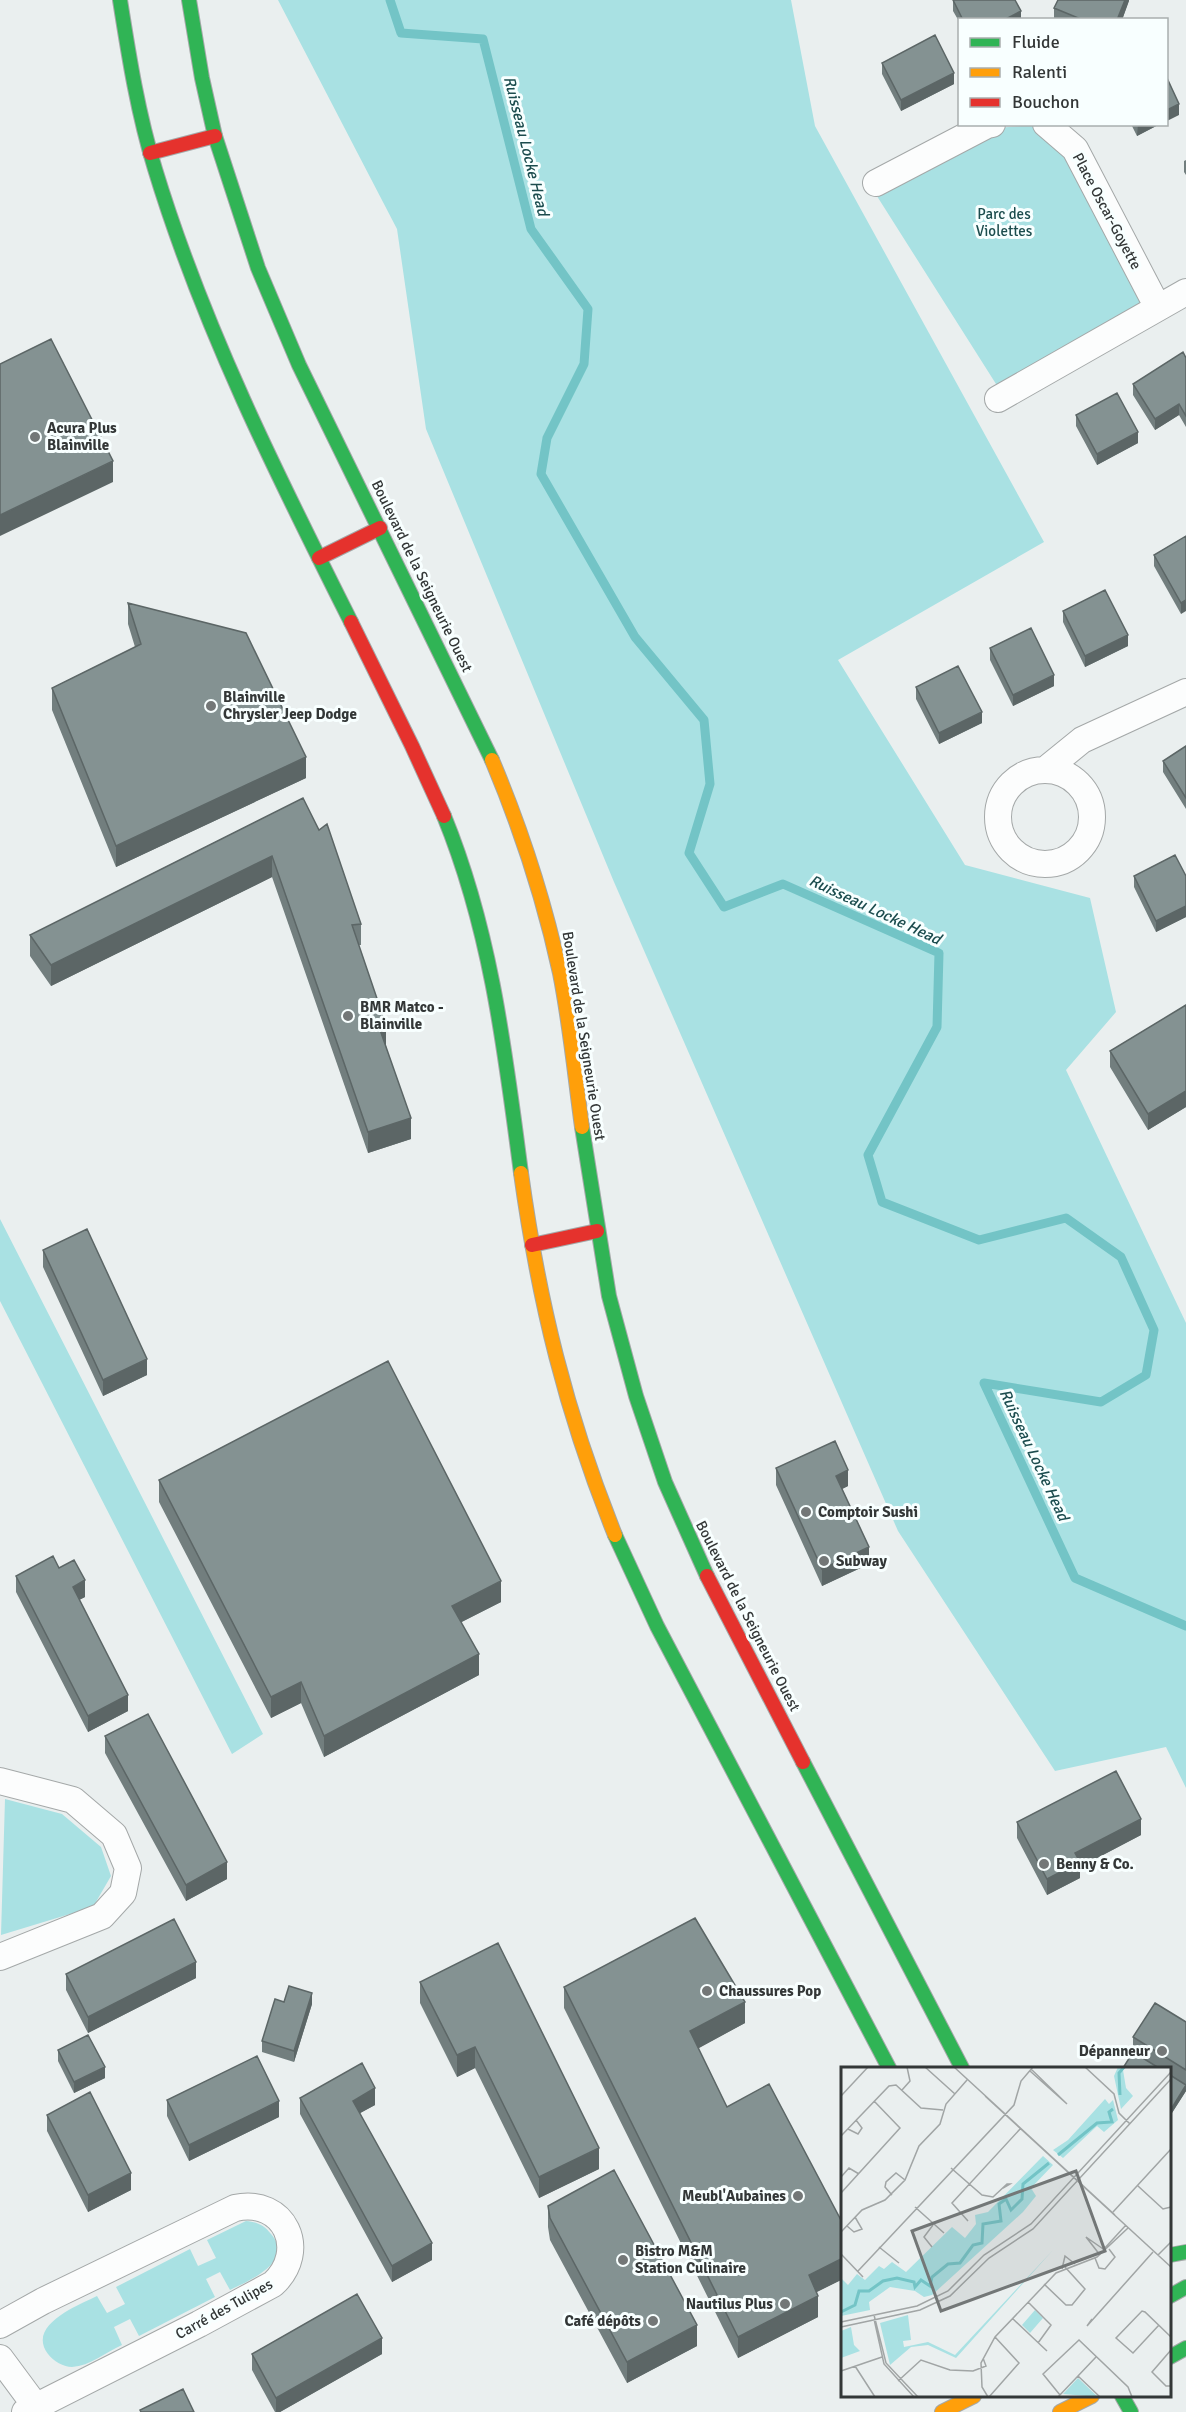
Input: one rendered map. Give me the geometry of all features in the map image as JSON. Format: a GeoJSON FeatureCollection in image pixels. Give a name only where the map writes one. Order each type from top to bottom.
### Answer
{"type":"FeatureCollection","features":[{"type":"Feature","properties":{"kind":"main road"},"geometry":{"type":"LineString","coordinates":[[120,0],[135,92],[150,153],[173,229],[216,343],[248,415],[420,761],[463,867],[483,934],[495,991],[532,1245],[545,1316],[569,1413],[597,1490],[632,1574],[888,2067]]}},
{"type":"Feature","properties":{"kind":"main road","name":"Boulevard de la Seigneurie Ouest"},"geometry":{"type":"LineString","coordinates":[[189,0],[202,78],[215,136],[250,247],[299,364],[489,753],[519,825],[531,861],[560,974],[597,1231],[609,1296],[630,1377],[655,1455],[713,1590],[961,2067]]}},
{"type":"Feature","properties":{"kind":"main road"},"geometry":{"type":"LineString","coordinates":[[150,153],[215,136]]}},
{"type":"Feature","properties":{"kind":"main road"},"geometry":{"type":"LineString","coordinates":[[319,558],[380,528]]}},
{"type":"Feature","properties":{"kind":"main road"},"geometry":{"type":"LineString","coordinates":[[532,1245],[597,1231]]}},
{"type":"Feature","properties":{"kind":"main road"},"geometry":{"type":"LineString","coordinates":[[1171,2255],[1186,2252]]}},
{"type":"Feature","properties":{"kind":"main road"},"geometry":{"type":"LineString","coordinates":[[1171,2295],[1186,2287]]}},
{"type":"Feature","properties":{"kind":"main road"},"geometry":{"type":"LineString","coordinates":[[1171,2356],[1186,2348]]}},
{"type":"Feature","properties":{"kind":"main road"},"geometry":{"type":"LineString","coordinates":[[942,2412],[972,2397]]}},
{"type":"Feature","properties":{"kind":"main road"},"geometry":{"type":"LineString","coordinates":[[1055,2397],[1062,2412],[1090,2397]]}},
{"type":"Feature","properties":{"kind":"main road"},"geometry":{"type":"LineString","coordinates":[[1123,2397],[1131,2412]]}},
{"type":"Feature","properties":{"kind":"street"},"geometry":{"type":"LineString","coordinates":[[876,183],[985,126]]}},
{"type":"Feature","properties":{"kind":"street","name":"Place Oscar-Goyette"},"geometry":{"type":"LineString","coordinates":[[1048,126],[1075,149],[1157,306]]}},
{"type":"Feature","properties":{"kind":"street"},"geometry":{"type":"LineString","coordinates":[[998,399],[1157,306],[1186,292]]}},
{"type":"Feature","properties":{"kind":"street"},"geometry":{"type":"LineString","coordinates":[[1045,770],[1082,740],[1186,692]]}},
{"type":"Feature","properties":{"kind":"street"},"geometry":{"type":"LineString","coordinates":[[0,1781],[73,1800],[114,1835],[128,1868],[123,1893],[102,1916],[0,1957]]}},
{"type":"Feature","properties":{"kind":"street","name":"Carré des Tulipes"},"geometry":{"type":"LineString","coordinates":[[0,2325],[43,2301],[235,2208],[253,2206],[271,2211],[281,2219],[286,2229],[290,2247],[288,2265],[283,2275],[273,2284],[34,2411]]}},
{"type":"Feature","properties":{"kind":"street"},"geometry":{"type":"LineString","coordinates":[[0,2358],[34,2411]]}},
{"type":"Feature","properties":{"kind":"green space"},"geometry":{"type":"Polygon","coordinates":[[[278,0],[791,0],[815,126],[1044,542],[838,660],[965,865],[1090,898],[1116,1012],[1066,1070],[1186,1323],[1186,1788],[1166,1747],[1055,1771],[898,1531],[614,882],[426,429],[397,229],[278,0]]]}},
{"type":"Feature","properties":{"kind":"green space","name":"Parc des Violettes"},"geometry":{"type":"Polygon","coordinates":[[[1034,126],[1070,150],[1155,307],[1003,395],[875,193],[974,130],[1034,126]]]}},
{"type":"Feature","properties":{"kind":"green space"},"geometry":{"type":"Polygon","coordinates":[[[0,1219],[263,1734],[232,1754],[0,1301],[0,1219]]]}},
{"type":"Feature","properties":{"kind":"green space"},"geometry":{"type":"Polygon","coordinates":[[[5,1799],[62,1814],[101,1847],[111,1876],[93,1907],[1,1935],[5,1799]]]}},
{"type":"Feature","properties":{"kind":"green space"},"geometry":{"type":"Polygon","coordinates":[[[246,2221],[263,2226],[277,2244],[277,2253],[273,2262],[257,2276],[230,2290],[220,2272],[206,2279],[215,2297],[139,2336],[130,2319],[114,2327],[122,2345],[85,2364],[66,2366],[48,2354],[43,2344],[44,2334],[49,2325],[58,2317],[97,2296],[107,2313],[125,2304],[116,2287],[190,2249],[198,2266],[216,2258],[207,2240],[246,2221]]]}},
{"type":"Feature","properties":{"kind":"building"},"geometry":{"type":"Polygon","coordinates":[[[953,0],[1015,0],[1021,11],[1008,18],[962,18],[953,0]]]}},
{"type":"Feature","properties":{"kind":"building"},"geometry":{"type":"Polygon","coordinates":[[[1058,0],[1125,0],[1118,18],[1078,18],[1054,8],[1058,0]]]}},
{"type":"Feature","properties":{"kind":"building"},"geometry":{"type":"Polygon","coordinates":[[[935,35],[954,73],[901,100],[882,63],[935,35]]]}},
{"type":"Feature","properties":{"kind":"building"},"geometry":{"type":"Polygon","coordinates":[[[1168,80],[1179,104],[1168,110],[1168,80]]]}},
{"type":"Feature","properties":{"kind":"building"},"geometry":{"type":"Polygon","coordinates":[[[51,339],[113,461],[0,515],[0,364],[51,339]]]}},
{"type":"Feature","properties":{"kind":"building"},"geometry":{"type":"Polygon","coordinates":[[[1183,352],[1186,358],[1186,416],[1179,404],[1155,419],[1133,384],[1183,352]]]}},
{"type":"Feature","properties":{"kind":"building"},"geometry":{"type":"Polygon","coordinates":[[[1117,393],[1138,432],[1097,454],[1076,415],[1117,393]]]}},
{"type":"Feature","properties":{"kind":"building"},"geometry":{"type":"Polygon","coordinates":[[[1186,536],[1186,600],[1181,603],[1154,555],[1186,536]]]}},
{"type":"Feature","properties":{"kind":"building"},"geometry":{"type":"Polygon","coordinates":[[[1105,590],[1128,635],[1085,656],[1063,611],[1105,590]]]}},
{"type":"Feature","properties":{"kind":"building"},"geometry":{"type":"Polygon","coordinates":[[[128,603],[246,633],[306,757],[116,846],[52,688],[141,644],[128,603]]]}},
{"type":"Feature","properties":{"kind":"building"},"geometry":{"type":"Polygon","coordinates":[[[1031,628],[1054,675],[1013,695],[990,648],[1031,628]]]}},
{"type":"Feature","properties":{"kind":"building"},"geometry":{"type":"Polygon","coordinates":[[[958,666],[982,712],[939,733],[916,687],[958,666]]]}},
{"type":"Feature","properties":{"kind":"building"},"geometry":{"type":"Polygon","coordinates":[[[1186,746],[1186,798],[1163,761],[1186,746]]]}},
{"type":"Feature","properties":{"kind":"building","name":"BMR Matco - Blainville"},"geometry":{"type":"Polygon","coordinates":[[[303,798],[319,830],[327,824],[361,924],[352,925],[386,1025],[379,1027],[411,1118],[368,1132],[272,856],[51,965],[30,935],[303,798]]]}},
{"type":"Feature","properties":{"kind":"building"},"geometry":{"type":"Polygon","coordinates":[[[1175,855],[1186,876],[1186,906],[1156,921],[1134,876],[1175,855]]]}},
{"type":"Feature","properties":{"kind":"building"},"geometry":{"type":"Polygon","coordinates":[[[1186,1005],[1186,1091],[1148,1114],[1110,1051],[1186,1005]]]}},
{"type":"Feature","properties":{"kind":"building"},"geometry":{"type":"Polygon","coordinates":[[[87,1229],[147,1359],[103,1380],[43,1250],[87,1229]]]}},
{"type":"Feature","properties":{"kind":"building"},"geometry":{"type":"Polygon","coordinates":[[[388,1361],[501,1581],[452,1606],[479,1654],[324,1736],[301,1682],[271,1697],[159,1480],[388,1361]]]}},
{"type":"Feature","properties":{"kind":"building"},"geometry":{"type":"Polygon","coordinates":[[[835,1441],[848,1470],[836,1476],[869,1547],[822,1569],[776,1468],[835,1441]]]}},
{"type":"Feature","properties":{"kind":"building"},"geometry":{"type":"Polygon","coordinates":[[[53,1556],[59,1568],[74,1560],[85,1580],[73,1587],[128,1695],[88,1716],[16,1576],[53,1556]]]}},
{"type":"Feature","properties":{"kind":"building"},"geometry":{"type":"Polygon","coordinates":[[[148,1714],[227,1862],[186,1885],[105,1736],[148,1714]]]}},
{"type":"Feature","properties":{"kind":"building"},"geometry":{"type":"Polygon","coordinates":[[[1116,1771],[1141,1819],[1075,1853],[1080,1862],[1047,1879],[1017,1822],[1116,1771]]]}},
{"type":"Feature","properties":{"kind":"building"},"geometry":{"type":"Polygon","coordinates":[[[695,1918],[745,2002],[690,2031],[727,2107],[769,2084],[841,2220],[841,2259],[809,2275],[818,2296],[738,2337],[564,1987],[695,1918]]]}},
{"type":"Feature","properties":{"kind":"building"},"geometry":{"type":"Polygon","coordinates":[[[174,1919],[196,1962],[88,2017],[66,1974],[174,1919]]]}},
{"type":"Feature","properties":{"kind":"building"},"geometry":{"type":"Polygon","coordinates":[[[498,1943],[599,2148],[539,2177],[475,2047],[457,2055],[420,1982],[498,1943]]]}},
{"type":"Feature","properties":{"kind":"building"},"geometry":{"type":"Polygon","coordinates":[[[289,1986],[312,1993],[294,2051],[262,2041],[275,1999],[284,2002],[289,1986]]]}},
{"type":"Feature","properties":{"kind":"building"},"geometry":{"type":"Polygon","coordinates":[[[1155,2003],[1186,2022],[1186,2070],[1133,2037],[1155,2003]]]}},
{"type":"Feature","properties":{"kind":"building"},"geometry":{"type":"Polygon","coordinates":[[[88,2035],[105,2067],[74,2082],[58,2050],[88,2035]]]}},
{"type":"Feature","properties":{"kind":"building"},"geometry":{"type":"Polygon","coordinates":[[[1133,2052],[1157,2067],[1124,2067],[1133,2052]]]}},
{"type":"Feature","properties":{"kind":"building"},"geometry":{"type":"Polygon","coordinates":[[[257,2056],[279,2101],[189,2145],[167,2100],[257,2056]]]}},
{"type":"Feature","properties":{"kind":"building"},"geometry":{"type":"Polygon","coordinates":[[[362,2063],[375,2088],[353,2101],[432,2243],[392,2266],[300,2098],[362,2063]]]}},
{"type":"Feature","properties":{"kind":"building"},"geometry":{"type":"Polygon","coordinates":[[[1171,2076],[1186,2085],[1171,2109],[1171,2076]]]}},
{"type":"Feature","properties":{"kind":"building"},"geometry":{"type":"Polygon","coordinates":[[[90,2092],[131,2173],[88,2195],[47,2115],[90,2092]]]}},
{"type":"Feature","properties":{"kind":"building"},"geometry":{"type":"Polygon","coordinates":[[[614,2170],[697,2325],[627,2362],[550,2218],[548,2206],[614,2170]]]}},
{"type":"Feature","properties":{"kind":"building"},"geometry":{"type":"Polygon","coordinates":[[[357,2294],[382,2338],[276,2398],[252,2354],[357,2294]]]}},
{"type":"Feature","properties":{"kind":"building"},"geometry":{"type":"Polygon","coordinates":[[[183,2389],[194,2412],[141,2412],[140,2410],[183,2389]]]}},
{"type":"Feature","properties":{"kind":"waterway","name":"Ruisseau Locke Head"},"geometry":{"type":"LineString","coordinates":[[390,0],[401,33],[483,39],[531,229],[588,309],[584,364],[547,438],[541,474],[635,637],[704,720],[710,784],[689,853],[724,907],[783,884],[939,953],[937,1027],[868,1155],[882,1202],[979,1240],[1066,1218],[1121,1257],[1154,1330],[1146,1375],[1101,1402],[984,1383],[1075,1578],[1186,1626]]}},
{"type":"Feature","properties":{"kind":"traffic: fast"},"geometry":{"type":"LineString","coordinates":[[120,0],[134,85],[149,148],[195,286],[243,400],[351,622]]}},
{"type":"Feature","properties":{"kind":"traffic: fast"},"geometry":{"type":"LineString","coordinates":[[189,0],[202,78],[215,136],[258,268],[299,365],[492,760]]}},
{"type":"Feature","properties":{"kind":"traffic: fast"},"geometry":{"type":"LineString","coordinates":[[444,816],[474,903],[485,947],[502,1037],[521,1173]]}},
{"type":"Feature","properties":{"kind":"traffic: fast"},"geometry":{"type":"LineString","coordinates":[[582,1127],[609,1296],[636,1396],[665,1482],[707,1576]]}},
{"type":"Feature","properties":{"kind":"traffic: fast"},"geometry":{"type":"LineString","coordinates":[[615,1535],[657,1626],[888,2067]]}},
{"type":"Feature","properties":{"kind":"traffic: fast"},"geometry":{"type":"LineString","coordinates":[[803,1762],[961,2067]]}},
{"type":"Feature","properties":{"kind":"traffic: fast"},"geometry":{"type":"LineString","coordinates":[[1171,2255],[1186,2252]]}},
{"type":"Feature","properties":{"kind":"traffic: fast"},"geometry":{"type":"LineString","coordinates":[[1171,2295],[1186,2287]]}},
{"type":"Feature","properties":{"kind":"traffic: fast"},"geometry":{"type":"LineString","coordinates":[[1171,2356],[1186,2348]]}},
{"type":"Feature","properties":{"kind":"traffic: fast"},"geometry":{"type":"LineString","coordinates":[[1123,2397],[1131,2412]]}},
{"type":"Feature","properties":{"kind":"traffic: slow"},"geometry":{"type":"LineString","coordinates":[[492,760],[531,865],[554,945],[567,1011],[582,1127]]}},
{"type":"Feature","properties":{"kind":"traffic: slow"},"geometry":{"type":"LineString","coordinates":[[521,1173],[536,1267],[556,1357],[582,1445],[615,1535]]}},
{"type":"Feature","properties":{"kind":"traffic: slow"},"geometry":{"type":"LineString","coordinates":[[942,2412],[972,2397]]}},
{"type":"Feature","properties":{"kind":"traffic: slow"},"geometry":{"type":"LineString","coordinates":[[1060,2412],[1090,2397]]}},
{"type":"Feature","properties":{"kind":"traffic: jam"},"geometry":{"type":"LineString","coordinates":[[150,153],[215,136]]}},
{"type":"Feature","properties":{"kind":"traffic: jam"},"geometry":{"type":"LineString","coordinates":[[319,558],[380,528]]}},
{"type":"Feature","properties":{"kind":"traffic: jam"},"geometry":{"type":"LineString","coordinates":[[351,622],[444,816]]}},
{"type":"Feature","properties":{"kind":"traffic: jam"},"geometry":{"type":"LineString","coordinates":[[532,1245],[597,1231]]}},
{"type":"Feature","properties":{"kind":"traffic: jam"},"geometry":{"type":"LineString","coordinates":[[707,1576],[803,1762]]}},
{"type":"Feature","properties":{"kind":"place","name":"Acura Plus Blainville"},"geometry":{"type":"Point","coordinates":[35,437]}},
{"type":"Feature","properties":{"kind":"place","name":"Blainville Chrysler Jeep Dodge"},"geometry":{"type":"Point","coordinates":[211,706]}},
{"type":"Feature","properties":{"kind":"place","name":"BMR Matco - Blainville"},"geometry":{"type":"Point","coordinates":[348,1016]}},
{"type":"Feature","properties":{"kind":"place","name":"Comptoir Sushi"},"geometry":{"type":"Point","coordinates":[806,1512]}},
{"type":"Feature","properties":{"kind":"place","name":"Subway"},"geometry":{"type":"Point","coordinates":[824,1561]}},
{"type":"Feature","properties":{"kind":"place","name":"Benny & Co."},"geometry":{"type":"Point","coordinates":[1044,1864]}},
{"type":"Feature","properties":{"kind":"place","name":"Chaussures Pop"},"geometry":{"type":"Point","coordinates":[707,1991]}},
{"type":"Feature","properties":{"kind":"place","name":"Dépanneur"},"geometry":{"type":"Point","coordinates":[1162,2051]}},
{"type":"Feature","properties":{"kind":"place","name":"Meubl'Aubaines"},"geometry":{"type":"Point","coordinates":[798,2196]}},
{"type":"Feature","properties":{"kind":"place","name":"Bistro M&M Station Culinaire"},"geometry":{"type":"Point","coordinates":[623,2260]}},
{"type":"Feature","properties":{"kind":"place","name":"Nautilus Plus"},"geometry":{"type":"Point","coordinates":[785,2304]}},
{"type":"Feature","properties":{"kind":"place","name":"Café dépôts"},"geometry":{"type":"Point","coordinates":[653,2321]}}]}
